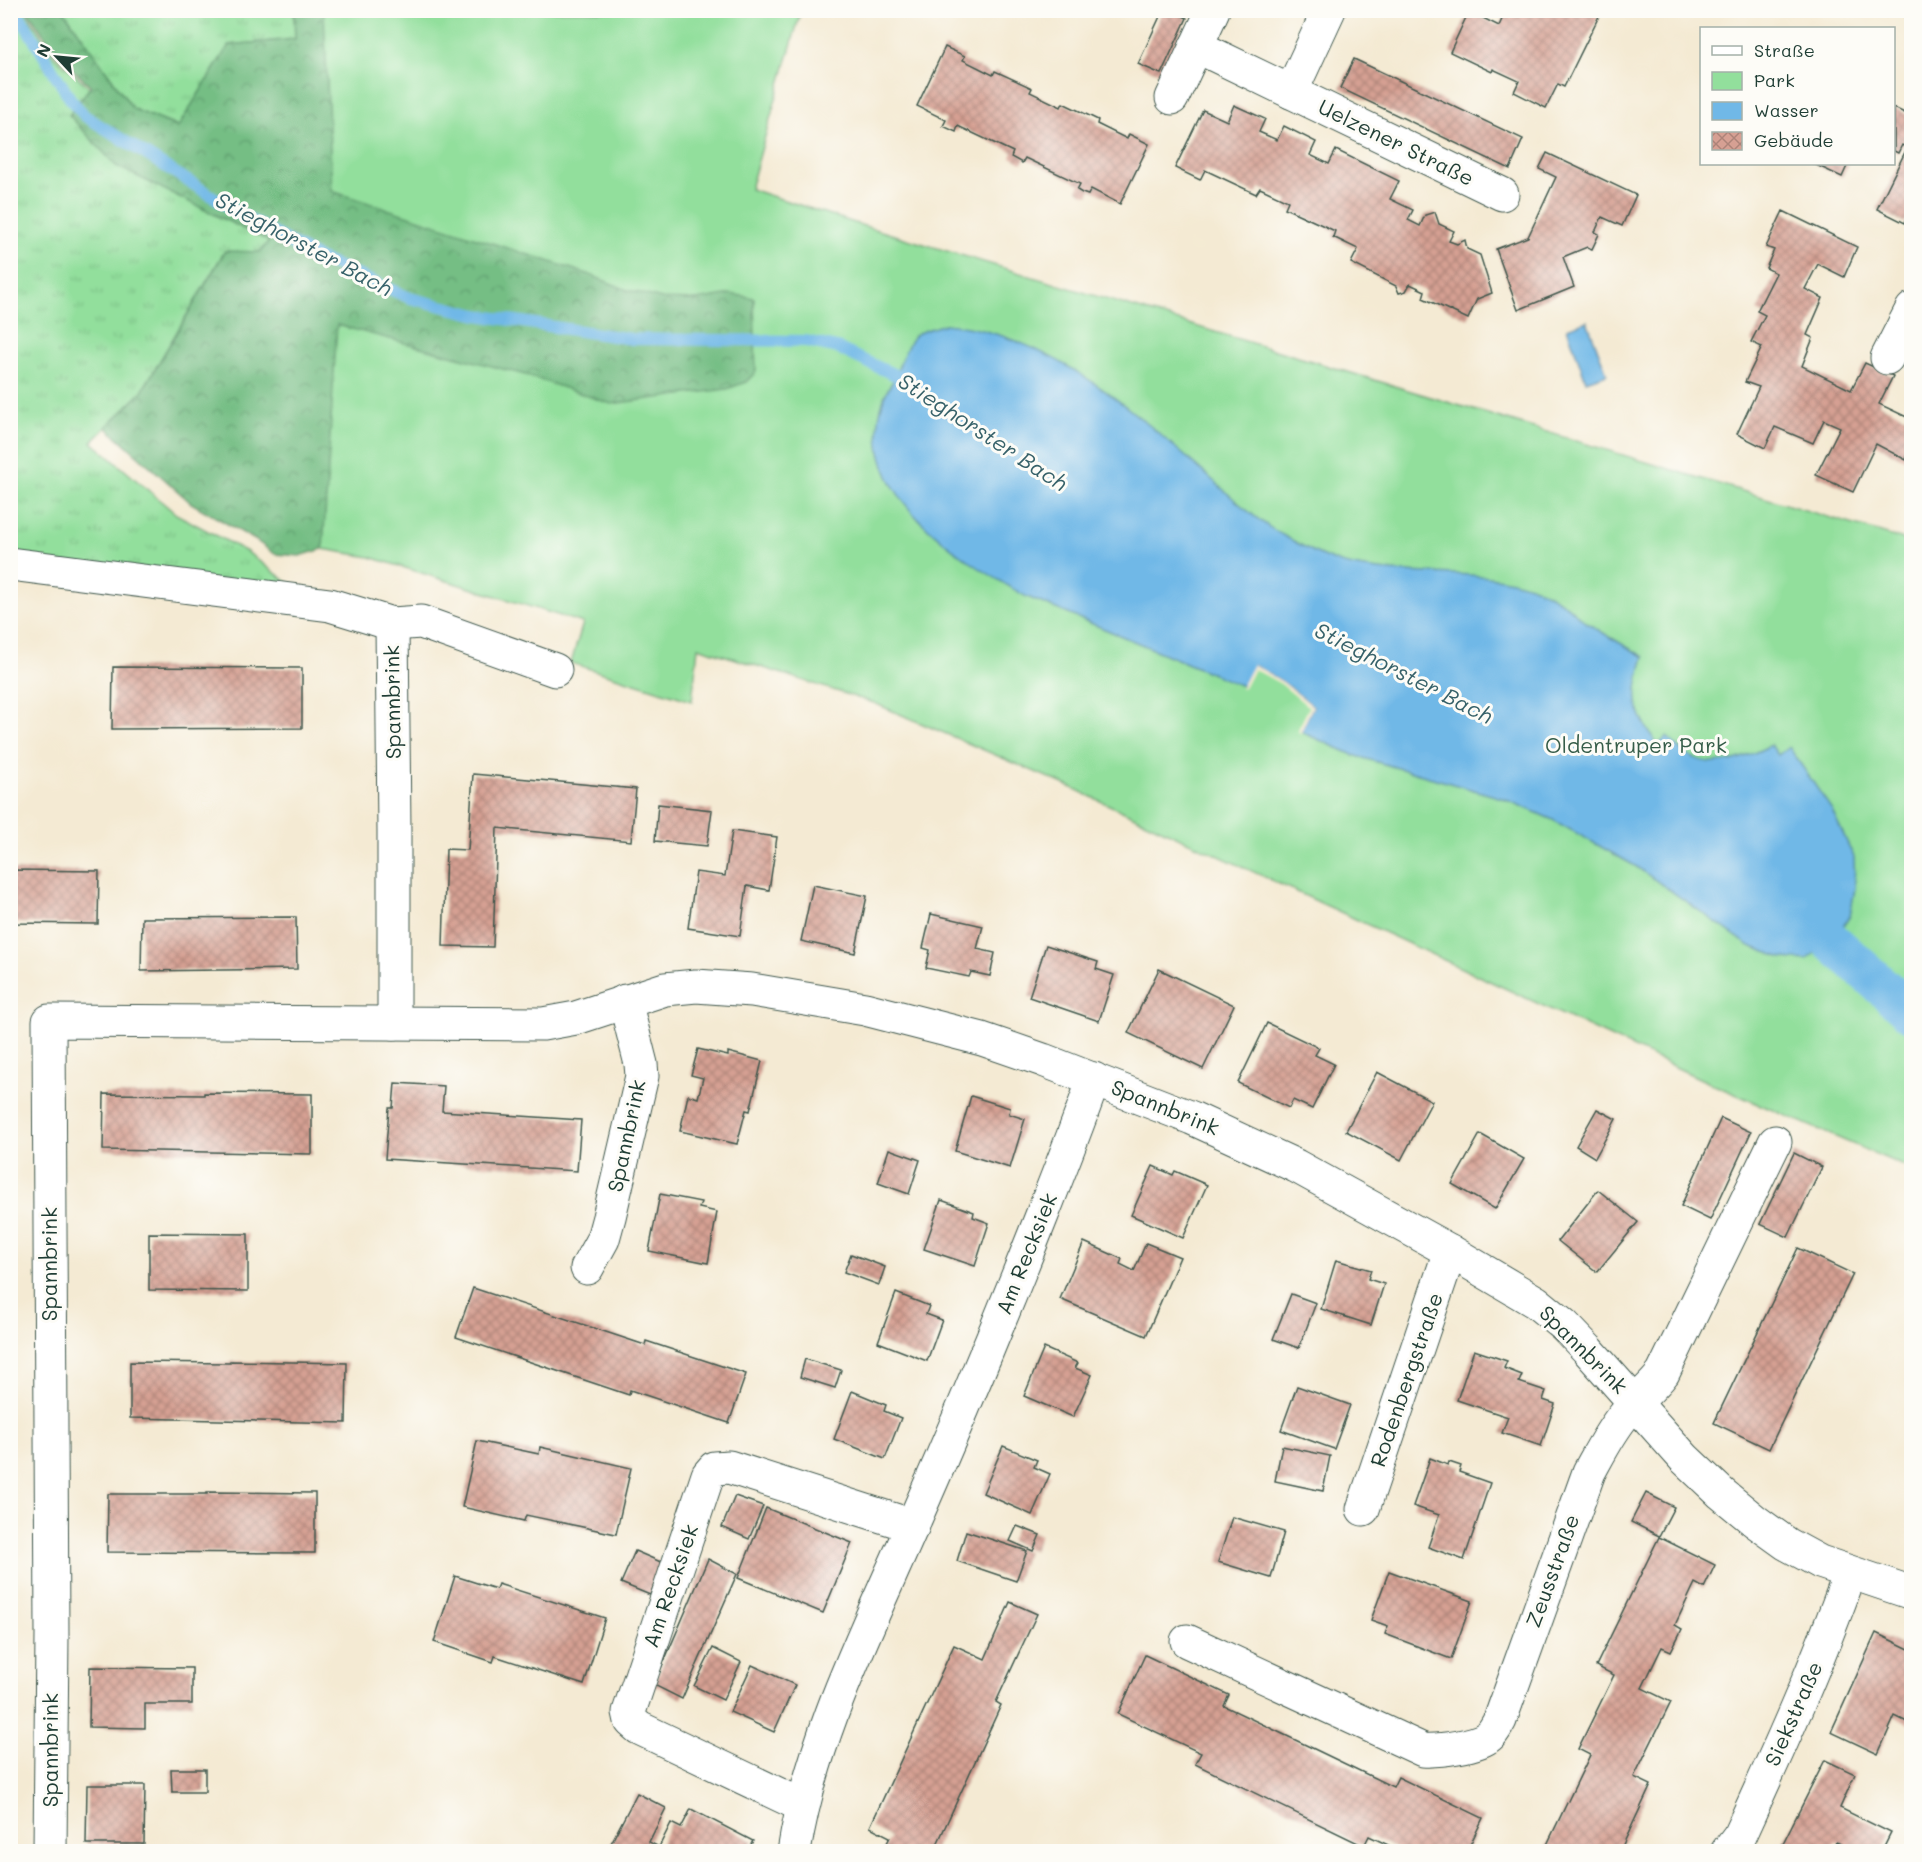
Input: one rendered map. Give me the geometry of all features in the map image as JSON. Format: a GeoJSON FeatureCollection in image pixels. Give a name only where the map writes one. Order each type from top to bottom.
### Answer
{"type":"FeatureCollection","features":[{"type":"Feature","properties":{"kind":"street"},"geometry":{"type":"LineString","coordinates":[[1172,98],[1213,10]]}},
{"type":"Feature","properties":{"kind":"street"},"geometry":{"type":"LineString","coordinates":[[1291,92],[1329,10]]}},
{"type":"Feature","properties":{"kind":"street","name":"Uelzener Straße"},"geometry":{"type":"LineString","coordinates":[[1196,46],[1502,194]]}},
{"type":"Feature","properties":{"kind":"street"},"geometry":{"type":"LineString","coordinates":[[1887,358],[1911,309]]}},
{"type":"Feature","properties":{"kind":"street","name":"Spannbrink"},"geometry":{"type":"LineString","coordinates":[[10,564],[330,606],[392,624],[394,1023]]}},
{"type":"Feature","properties":{"kind":"street"},"geometry":{"type":"LineString","coordinates":[[392,624],[421,622],[555,670]]}},
{"type":"Feature","properties":{"kind":"street","name":"Spannbrink"},"geometry":{"type":"LineString","coordinates":[[50,1851],[49,1021],[543,1024],[576,1018],[665,988],[696,986],[752,990],[865,1009],[982,1039],[1094,1078],[1245,1141],[1450,1251],[1536,1302],[1564,1325],[1684,1458],[1755,1521],[1787,1544],[1820,1562],[1911,1593]]}},
{"type":"Feature","properties":{"kind":"street","name":"Spannbrink"},"geometry":{"type":"LineString","coordinates":[[587,1268],[603,1239],[642,1076],[625,1001]]}},
{"type":"Feature","properties":{"kind":"street","name":"Am Recksiek"},"geometry":{"type":"LineString","coordinates":[[794,1851],[803,1806],[830,1721],[1004,1311],[1094,1078]]}},
{"type":"Feature","properties":{"kind":"street","name":"Spannbrink"},"geometry":{"type":"LineString","coordinates":[[1635,1403],[1654,1386],[1663,1373],[1775,1142]]}},
{"type":"Feature","properties":{"kind":"street","name":"Rodenbergstraße"},"geometry":{"type":"LineString","coordinates":[[1363,1509],[1450,1251]]}},
{"type":"Feature","properties":{"kind":"street","name":"Zeusstraße"},"geometry":{"type":"LineString","coordinates":[[1187,1641],[1423,1750],[1435,1751],[1479,1742],[1490,1736],[1500,1720],[1589,1472],[1607,1440],[1635,1403]]}},
{"type":"Feature","properties":{"kind":"street","name":"Am Recksiek"},"geometry":{"type":"LineString","coordinates":[[803,1806],[639,1728],[631,1721],[629,1712],[708,1475],[714,1468],[729,1467],[913,1526]]}},
{"type":"Feature","properties":{"kind":"street","name":"Siekstraße"},"geometry":{"type":"LineString","coordinates":[[1727,1851],[1739,1836],[1790,1726],[1824,1646],[1850,1573]]}},
{"type":"Feature","properties":{"kind":"green space"},"geometry":{"type":"Polygon","coordinates":[[[25,10],[54,56],[90,88],[69,115],[203,209],[269,241],[260,252],[224,252],[141,393],[92,442],[176,514],[247,552],[298,590],[11,559],[10,11],[25,10]]]}},
{"type":"Feature","properties":{"kind":"green space"},"geometry":{"type":"Polygon","coordinates":[[[28,11],[64,11],[133,109],[178,127],[229,45],[295,39],[294,11],[324,11],[332,191],[588,274],[625,289],[662,299],[696,300],[731,294],[754,298],[756,372],[746,382],[727,389],[611,404],[529,376],[337,325],[323,549],[300,556],[275,554],[191,503],[106,427],[141,393],[225,251],[260,252],[269,241],[116,166],[69,115],[91,86],[57,55],[28,11]]]}},
{"type":"Feature","properties":{"kind":"green space"},"geometry":{"type":"Polygon","coordinates":[[[64,11],[294,11],[295,39],[229,45],[179,127],[133,109],[64,11]]]}},
{"type":"Feature","properties":{"kind":"green space","name":"Oldentruper Park"},"geometry":{"type":"Polygon","coordinates":[[[324,11],[801,11],[750,189],[861,225],[1911,542],[1911,1169],[1714,1085],[1068,786],[874,703],[698,647],[692,701],[571,663],[583,623],[370,557],[323,549],[337,325],[529,376],[611,404],[727,389],[746,382],[756,372],[754,298],[731,294],[696,300],[662,299],[625,289],[588,274],[332,191],[324,11]]]}},
{"type":"Feature","properties":{"kind":"water"},"geometry":{"type":"Polygon","coordinates":[[[1587,321],[1607,374],[1586,381],[1567,328],[1587,321]]]}},
{"type":"Feature","properties":{"kind":"water"},"geometry":{"type":"Polygon","coordinates":[[[945,324],[983,330],[1020,342],[1087,379],[1150,426],[1255,517],[1275,531],[1322,556],[1344,564],[1387,571],[1498,578],[1520,583],[1553,596],[1589,624],[1644,657],[1638,682],[1637,703],[1644,722],[1658,745],[1667,737],[1696,759],[1718,763],[1739,759],[1771,745],[1778,755],[1789,747],[1832,810],[1854,857],[1855,888],[1850,916],[1838,934],[1807,960],[1782,958],[1750,946],[1635,866],[1553,820],[1505,799],[1353,755],[1306,734],[1301,731],[1313,706],[1283,682],[1254,665],[1242,686],[1025,596],[971,562],[943,542],[918,519],[898,494],[884,466],[878,435],[884,398],[909,344],[918,333],[945,324]]]}},
{"type":"Feature","properties":{"kind":"pier"},"geometry":{"type":"Polygon","coordinates":[[[1253,664],[1283,682],[1313,706],[1300,734],[1298,730],[1309,707],[1281,684],[1254,669],[1244,688],[1240,689],[1253,664]]]}},
{"type":"Feature","properties":{"kind":"building"},"geometry":{"type":"Polygon","coordinates":[[[1163,10],[1172,10],[1187,18],[1161,74],[1138,64],[1163,10]]]}},
{"type":"Feature","properties":{"kind":"building"},"geometry":{"type":"Polygon","coordinates":[[[1506,10],[1602,10],[1564,87],[1558,84],[1546,108],[1514,92],[1519,81],[1493,69],[1492,72],[1450,52],[1469,11],[1499,26],[1506,10]]]}},
{"type":"Feature","properties":{"kind":"building"},"geometry":{"type":"Polygon","coordinates":[[[1890,10],[1908,10],[1905,17],[1890,10]]]}},
{"type":"Feature","properties":{"kind":"building"},"geometry":{"type":"Polygon","coordinates":[[[945,47],[965,56],[963,60],[993,75],[995,71],[1032,88],[1030,92],[1061,107],[1063,103],[1098,120],[1097,124],[1127,139],[1129,134],[1149,144],[1120,204],[1091,189],[1088,195],[1082,193],[1077,190],[1080,184],[1025,158],[1022,163],[1011,157],[1013,152],[958,126],[956,132],[943,126],[946,120],[917,106],[945,47]]]}},
{"type":"Feature","properties":{"kind":"building"},"geometry":{"type":"Polygon","coordinates":[[[1354,59],[1523,139],[1510,169],[1340,88],[1354,59]]]}},
{"type":"Feature","properties":{"kind":"building"},"geometry":{"type":"Polygon","coordinates":[[[1234,105],[1265,119],[1259,132],[1277,140],[1284,126],[1316,142],[1310,155],[1329,164],[1336,150],[1399,181],[1390,199],[1413,210],[1408,220],[1420,226],[1425,215],[1435,212],[1439,224],[1454,231],[1449,241],[1457,244],[1465,240],[1467,249],[1480,255],[1492,293],[1477,299],[1468,319],[1423,298],[1425,291],[1410,284],[1406,291],[1399,293],[1396,286],[1351,263],[1358,249],[1333,237],[1335,231],[1285,208],[1288,201],[1260,188],[1256,194],[1205,170],[1200,180],[1175,168],[1203,110],[1227,121],[1234,105]]]}},
{"type":"Feature","properties":{"kind":"building"},"geometry":{"type":"Polygon","coordinates":[[[1895,108],[1911,116],[1911,209],[1905,223],[1877,209],[1907,148],[1902,145],[1898,153],[1895,152],[1895,108]]]}},
{"type":"Feature","properties":{"kind":"building"},"geometry":{"type":"Polygon","coordinates":[[[1547,153],[1636,195],[1622,226],[1602,217],[1595,232],[1599,234],[1592,249],[1587,247],[1563,257],[1574,287],[1518,310],[1496,249],[1528,237],[1556,177],[1539,169],[1547,153]]]}},
{"type":"Feature","properties":{"kind":"building"},"geometry":{"type":"Polygon","coordinates":[[[1816,165],[1848,165],[1842,177],[1816,165]]]}},
{"type":"Feature","properties":{"kind":"building"},"geometry":{"type":"Polygon","coordinates":[[[1783,211],[1857,247],[1844,277],[1818,264],[1805,289],[1823,298],[1807,335],[1813,338],[1802,366],[1851,390],[1865,363],[1893,376],[1879,404],[1911,419],[1911,456],[1908,454],[1906,460],[1876,444],[1853,492],[1816,475],[1840,427],[1824,420],[1813,443],[1775,427],[1765,448],[1737,434],[1759,387],[1745,382],[1762,347],[1751,342],[1765,315],[1757,311],[1776,273],[1766,268],[1774,250],[1766,247],[1783,211]]]}},
{"type":"Feature","properties":{"kind":"building"},"geometry":{"type":"Polygon","coordinates":[[[113,667],[302,668],[302,728],[112,729],[113,667]]]}},
{"type":"Feature","properties":{"kind":"building"},"geometry":{"type":"Polygon","coordinates":[[[473,774],[636,789],[631,841],[497,828],[493,947],[443,946],[446,849],[468,850],[473,774]]]}},
{"type":"Feature","properties":{"kind":"building"},"geometry":{"type":"Polygon","coordinates":[[[658,804],[712,810],[707,846],[655,841],[658,804]]]}},
{"type":"Feature","properties":{"kind":"building"},"geometry":{"type":"Polygon","coordinates":[[[732,831],[777,837],[769,890],[747,886],[740,936],[688,928],[696,872],[725,876],[732,831]]]}},
{"type":"Feature","properties":{"kind":"building"},"geometry":{"type":"Polygon","coordinates":[[[10,870],[99,871],[98,924],[10,923],[10,870]]]}},
{"type":"Feature","properties":{"kind":"building"},"geometry":{"type":"Polygon","coordinates":[[[813,885],[867,896],[855,953],[801,941],[813,885]]]}},
{"type":"Feature","properties":{"kind":"building"},"geometry":{"type":"Polygon","coordinates":[[[931,914],[983,926],[977,949],[995,953],[990,976],[971,972],[969,977],[926,968],[930,950],[923,948],[931,914]]]}},
{"type":"Feature","properties":{"kind":"building"},"geometry":{"type":"Polygon","coordinates":[[[296,917],[297,969],[141,971],[142,918],[296,917]]]}},
{"type":"Feature","properties":{"kind":"building"},"geometry":{"type":"Polygon","coordinates":[[[1046,945],[1098,962],[1096,969],[1114,975],[1099,1021],[1029,997],[1046,945]]]}},
{"type":"Feature","properties":{"kind":"building"},"geometry":{"type":"Polygon","coordinates":[[[1159,969],[1234,1005],[1203,1069],[1128,1033],[1159,969]]]}},
{"type":"Feature","properties":{"kind":"building"},"geometry":{"type":"Polygon","coordinates":[[[1267,1023],[1319,1048],[1315,1055],[1334,1064],[1312,1109],[1293,1100],[1289,1108],[1238,1083],[1267,1023]]]}},
{"type":"Feature","properties":{"kind":"building"},"geometry":{"type":"Polygon","coordinates":[[[698,1049],[728,1056],[728,1052],[762,1061],[750,1111],[746,1110],[737,1144],[680,1131],[688,1095],[698,1098],[703,1078],[691,1075],[698,1049]]]}},
{"type":"Feature","properties":{"kind":"building"},"geometry":{"type":"Polygon","coordinates":[[[1377,1072],[1432,1101],[1401,1160],[1346,1131],[1377,1072]]]}},
{"type":"Feature","properties":{"kind":"building"},"geometry":{"type":"Polygon","coordinates":[[[395,1083],[444,1086],[442,1111],[581,1120],[577,1171],[385,1159],[389,1108],[393,1108],[395,1083]]]}},
{"type":"Feature","properties":{"kind":"building"},"geometry":{"type":"Polygon","coordinates":[[[204,1093],[312,1094],[312,1154],[103,1150],[104,1094],[204,1095],[204,1093]]]}},
{"type":"Feature","properties":{"kind":"building"},"geometry":{"type":"Polygon","coordinates":[[[971,1096],[1010,1108],[1009,1114],[1025,1119],[1010,1168],[955,1151],[971,1096]]]}},
{"type":"Feature","properties":{"kind":"building"},"geometry":{"type":"Polygon","coordinates":[[[1597,1109],[1616,1119],[1595,1158],[1576,1146],[1597,1109]]]}},
{"type":"Feature","properties":{"kind":"building"},"geometry":{"type":"Polygon","coordinates":[[[1721,1118],[1751,1132],[1710,1220],[1681,1206],[1721,1118]]]}},
{"type":"Feature","properties":{"kind":"building"},"geometry":{"type":"Polygon","coordinates":[[[1480,1134],[1524,1159],[1495,1209],[1452,1184],[1480,1134]]]}},
{"type":"Feature","properties":{"kind":"building"},"geometry":{"type":"Polygon","coordinates":[[[889,1149],[920,1160],[909,1194],[878,1183],[889,1149]]]}},
{"type":"Feature","properties":{"kind":"building"},"geometry":{"type":"Polygon","coordinates":[[[1794,1153],[1822,1167],[1788,1237],[1760,1224],[1794,1153]]]}},
{"type":"Feature","properties":{"kind":"building"},"geometry":{"type":"Polygon","coordinates":[[[1153,1166],[1173,1175],[1175,1171],[1207,1185],[1183,1238],[1131,1215],[1153,1166]]]}},
{"type":"Feature","properties":{"kind":"building"},"geometry":{"type":"Polygon","coordinates":[[[1598,1190],[1638,1222],[1597,1272],[1558,1241],[1598,1190]]]}},
{"type":"Feature","properties":{"kind":"building"},"geometry":{"type":"Polygon","coordinates":[[[660,1194],[701,1202],[699,1208],[717,1212],[708,1263],[649,1251],[660,1194]]]}},
{"type":"Feature","properties":{"kind":"building"},"geometry":{"type":"Polygon","coordinates":[[[941,1200],[974,1212],[973,1217],[989,1223],[975,1266],[924,1249],[941,1200]]]}},
{"type":"Feature","properties":{"kind":"building"},"geometry":{"type":"Polygon","coordinates":[[[149,1233],[248,1234],[248,1291],[149,1290],[149,1233]]]}},
{"type":"Feature","properties":{"kind":"building"},"geometry":{"type":"Polygon","coordinates":[[[1084,1242],[1122,1259],[1120,1264],[1134,1271],[1146,1243],[1180,1257],[1146,1336],[1060,1299],[1084,1242]]]}},
{"type":"Feature","properties":{"kind":"building"},"geometry":{"type":"Polygon","coordinates":[[[1798,1248],[1853,1274],[1769,1449],[1714,1423],[1798,1248]]]}},
{"type":"Feature","properties":{"kind":"building"},"geometry":{"type":"Polygon","coordinates":[[[851,1254],[885,1267],[879,1285],[844,1272],[851,1254]]]}},
{"type":"Feature","properties":{"kind":"building"},"geometry":{"type":"Polygon","coordinates":[[[1336,1260],[1371,1270],[1368,1279],[1384,1284],[1371,1325],[1321,1309],[1336,1260]]]}},
{"type":"Feature","properties":{"kind":"building"},"geometry":{"type":"Polygon","coordinates":[[[473,1288],[645,1345],[646,1341],[746,1374],[729,1423],[630,1390],[629,1395],[456,1337],[473,1288]]]}},
{"type":"Feature","properties":{"kind":"building"},"geometry":{"type":"Polygon","coordinates":[[[896,1293],[929,1306],[926,1314],[942,1320],[927,1361],[878,1342],[896,1293]]]}},
{"type":"Feature","properties":{"kind":"building"},"geometry":{"type":"Polygon","coordinates":[[[1291,1294],[1316,1303],[1299,1348],[1273,1339],[1291,1294]]]}},
{"type":"Feature","properties":{"kind":"building"},"geometry":{"type":"Polygon","coordinates":[[[1044,1348],[1078,1363],[1075,1368],[1092,1375],[1073,1417],[1024,1396],[1044,1348]]]}},
{"type":"Feature","properties":{"kind":"building"},"geometry":{"type":"Polygon","coordinates":[[[1474,1350],[1507,1361],[1504,1368],[1522,1375],[1519,1382],[1546,1391],[1543,1400],[1555,1404],[1541,1446],[1502,1433],[1508,1417],[1457,1400],[1474,1350]]]}},
{"type":"Feature","properties":{"kind":"building"},"geometry":{"type":"Polygon","coordinates":[[[805,1359],[841,1370],[835,1388],[800,1377],[805,1359]]]}},
{"type":"Feature","properties":{"kind":"building"},"geometry":{"type":"Polygon","coordinates":[[[230,1361],[347,1363],[346,1423],[130,1418],[130,1362],[230,1363],[230,1361]]]}},
{"type":"Feature","properties":{"kind":"building"},"geometry":{"type":"Polygon","coordinates":[[[1297,1386],[1350,1405],[1334,1449],[1281,1430],[1297,1386]]]}},
{"type":"Feature","properties":{"kind":"building"},"geometry":{"type":"Polygon","coordinates":[[[852,1391],[886,1405],[884,1411],[901,1418],[885,1459],[834,1439],[852,1391]]]}},
{"type":"Feature","properties":{"kind":"building"},"geometry":{"type":"Polygon","coordinates":[[[477,1441],[539,1454],[540,1447],[631,1468],[616,1534],[526,1515],[524,1521],[462,1507],[477,1441]]]}},
{"type":"Feature","properties":{"kind":"building"},"geometry":{"type":"Polygon","coordinates":[[[1003,1446],[1037,1460],[1034,1467],[1050,1474],[1032,1515],[983,1493],[1003,1446]]]}},
{"type":"Feature","properties":{"kind":"building"},"geometry":{"type":"Polygon","coordinates":[[[1282,1446],[1330,1456],[1323,1491],[1275,1481],[1282,1446]]]}},
{"type":"Feature","properties":{"kind":"building"},"geometry":{"type":"Polygon","coordinates":[[[1430,1458],[1448,1465],[1449,1462],[1461,1466],[1459,1472],[1490,1483],[1464,1560],[1428,1547],[1439,1515],[1413,1506],[1430,1458]]]}},
{"type":"Feature","properties":{"kind":"building"},"geometry":{"type":"Polygon","coordinates":[[[207,1492],[315,1493],[315,1553],[107,1552],[108,1494],[207,1494],[207,1492]]]}},
{"type":"Feature","properties":{"kind":"building"},"geometry":{"type":"Polygon","coordinates":[[[1646,1493],[1674,1507],[1659,1536],[1631,1522],[1646,1493]]]}},
{"type":"Feature","properties":{"kind":"building"},"geometry":{"type":"Polygon","coordinates":[[[735,1496],[763,1506],[749,1539],[722,1527],[735,1496]]]}},
{"type":"Feature","properties":{"kind":"building"},"geometry":{"type":"Polygon","coordinates":[[[766,1508],[852,1543],[823,1613],[738,1578],[766,1508]]]}},
{"type":"Feature","properties":{"kind":"building"},"geometry":{"type":"Polygon","coordinates":[[[1232,1517],[1284,1532],[1271,1578],[1218,1562],[1232,1517]]]}},
{"type":"Feature","properties":{"kind":"building"},"geometry":{"type":"Polygon","coordinates":[[[1017,1526],[1040,1535],[1033,1551],[1010,1541],[1017,1526]]]}},
{"type":"Feature","properties":{"kind":"building"},"geometry":{"type":"Polygon","coordinates":[[[966,1531],[1027,1551],[1016,1581],[957,1561],[966,1531]]]}},
{"type":"Feature","properties":{"kind":"building"},"geometry":{"type":"Polygon","coordinates":[[[1659,1537],[1715,1565],[1704,1588],[1695,1583],[1675,1625],[1682,1629],[1671,1651],[1662,1647],[1642,1688],[1671,1702],[1634,1777],[1651,1785],[1620,1851],[1544,1851],[1590,1755],[1578,1749],[1614,1675],[1596,1666],[1659,1537]]]}},
{"type":"Feature","properties":{"kind":"building"},"geometry":{"type":"Polygon","coordinates":[[[635,1551],[663,1563],[650,1595],[621,1583],[635,1551]]]}},
{"type":"Feature","properties":{"kind":"building"},"geometry":{"type":"Polygon","coordinates":[[[708,1559],[737,1574],[682,1699],[654,1685],[708,1559]]]}},
{"type":"Feature","properties":{"kind":"building"},"geometry":{"type":"Polygon","coordinates":[[[1389,1571],[1472,1601],[1451,1659],[1385,1634],[1388,1626],[1371,1620],[1389,1571]]]}},
{"type":"Feature","properties":{"kind":"building"},"geometry":{"type":"Polygon","coordinates":[[[455,1576],[496,1589],[498,1584],[605,1618],[584,1685],[495,1656],[493,1662],[434,1642],[455,1576]]]}},
{"type":"Feature","properties":{"kind":"building"},"geometry":{"type":"Polygon","coordinates":[[[1010,1602],[1037,1614],[996,1702],[1001,1705],[934,1851],[883,1851],[890,1837],[870,1827],[954,1645],[985,1659],[1010,1602]]]}},
{"type":"Feature","properties":{"kind":"building"},"geometry":{"type":"Polygon","coordinates":[[[1876,1633],[1911,1650],[1911,1724],[1895,1716],[1878,1754],[1831,1732],[1876,1633]]]}},
{"type":"Feature","properties":{"kind":"building"},"geometry":{"type":"Polygon","coordinates":[[[713,1648],[741,1662],[723,1700],[694,1686],[713,1648]]]}},
{"type":"Feature","properties":{"kind":"building"},"geometry":{"type":"Polygon","coordinates":[[[1145,1655],[1229,1695],[1224,1706],[1393,1787],[1398,1777],[1483,1818],[1467,1851],[1401,1851],[1369,1836],[1364,1846],[1195,1764],[1201,1753],[1118,1714],[1145,1655]]]}},
{"type":"Feature","properties":{"kind":"building"},"geometry":{"type":"Polygon","coordinates":[[[752,1665],[795,1685],[774,1732],[730,1712],[752,1665]]]}},
{"type":"Feature","properties":{"kind":"building"},"geometry":{"type":"Polygon","coordinates":[[[90,1667],[192,1668],[192,1704],[145,1704],[145,1728],[89,1727],[90,1667]]]}},
{"type":"Feature","properties":{"kind":"building"},"geometry":{"type":"Polygon","coordinates":[[[1825,1760],[1855,1774],[1840,1808],[1891,1833],[1882,1851],[1856,1851],[1836,1842],[1831,1851],[1779,1851],[1825,1760]]]}},
{"type":"Feature","properties":{"kind":"building"},"geometry":{"type":"Polygon","coordinates":[[[171,1769],[205,1769],[205,1792],[172,1792],[171,1769]]]}},
{"type":"Feature","properties":{"kind":"building"},"geometry":{"type":"Polygon","coordinates":[[[87,1785],[145,1785],[144,1844],[86,1844],[87,1785]]]}},
{"type":"Feature","properties":{"kind":"building"},"geometry":{"type":"Polygon","coordinates":[[[637,1793],[666,1808],[649,1842],[659,1847],[671,1823],[681,1828],[691,1809],[753,1841],[747,1851],[607,1851],[637,1793]]]}},
{"type":"Feature","properties":{"kind":"waterway","name":"Stieghorster Bach"},"geometry":{"type":"LineString","coordinates":[[16,10],[71,100],[85,116],[250,220],[316,257],[410,298],[477,315],[632,339],[806,341],[837,348],[895,375]]}},
{"type":"Feature","properties":{"kind":"waterway","name":"Stieghorster Bach"},"geometry":{"type":"LineString","coordinates":[[1786,906],[1830,940],[1912,1013]]}}]}
